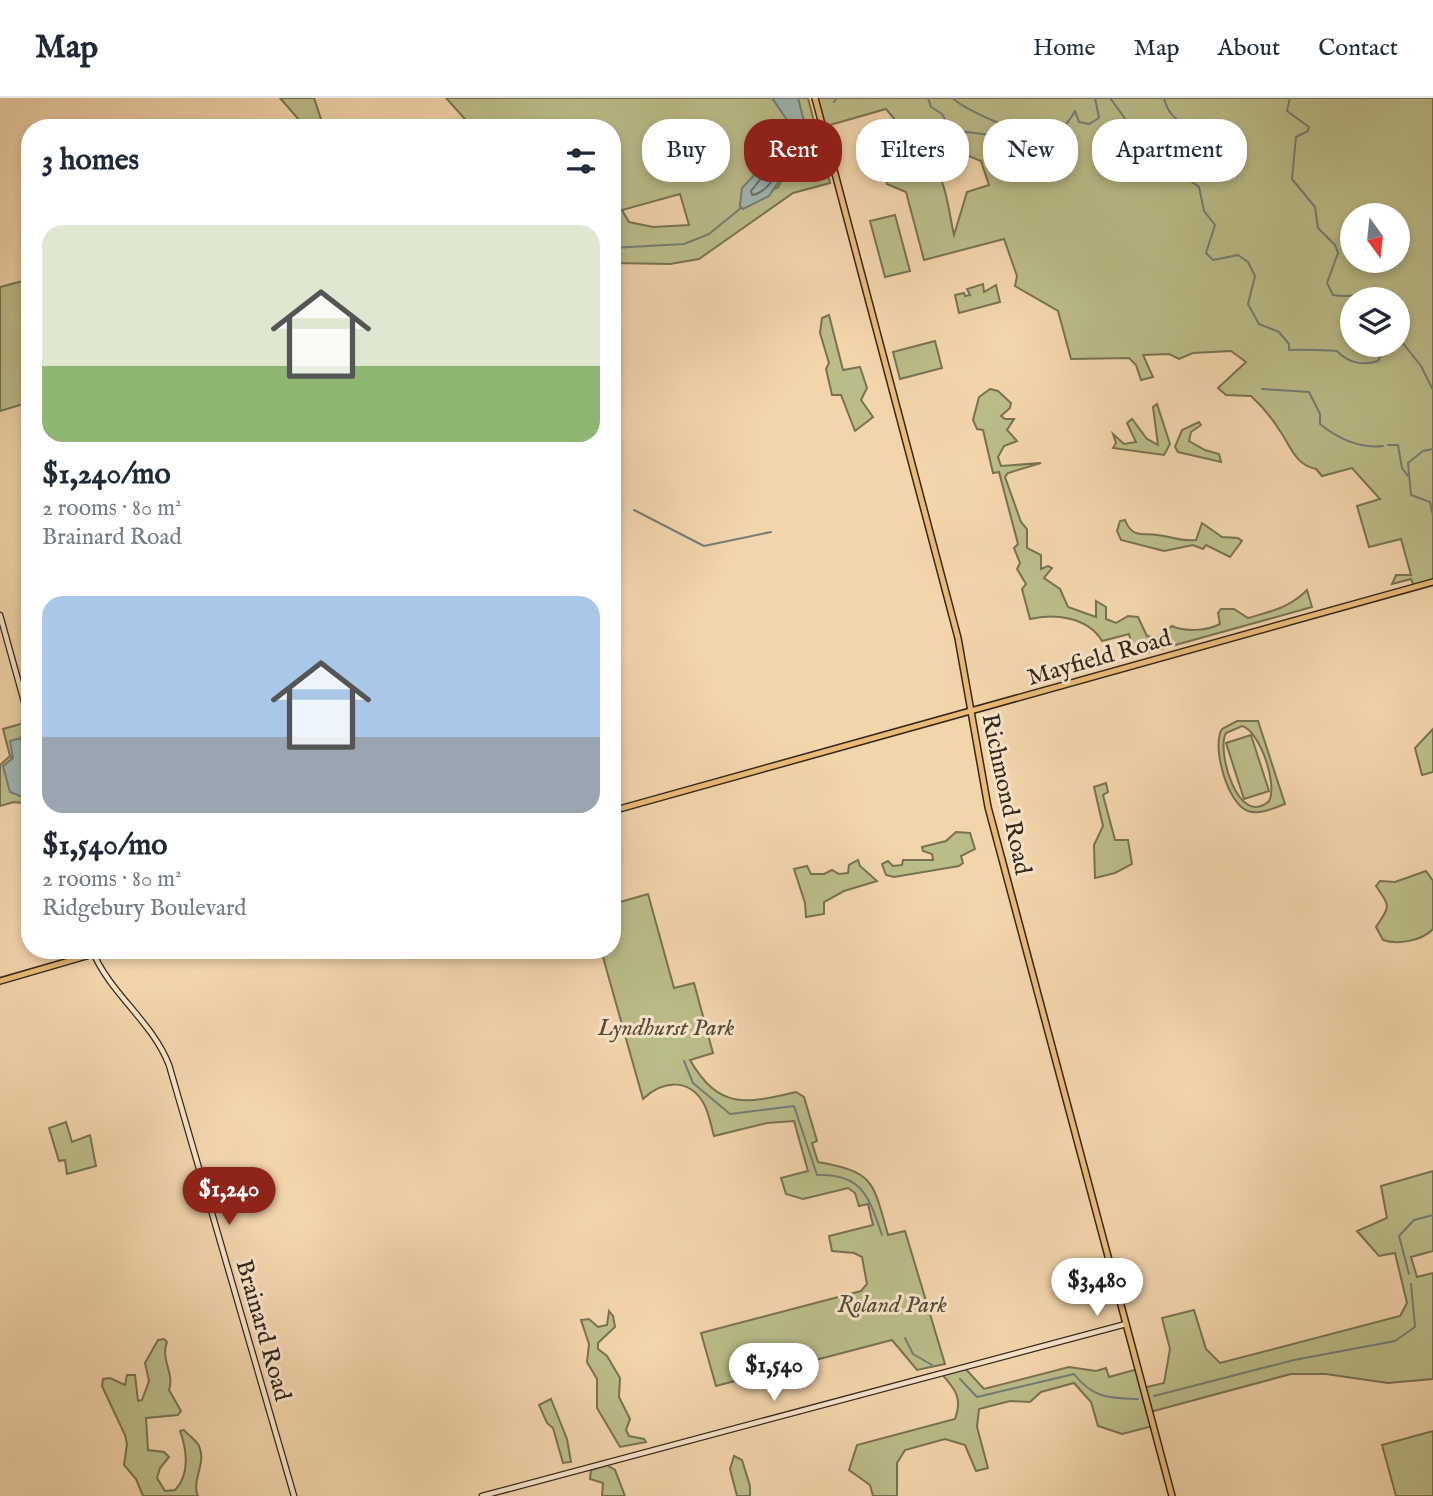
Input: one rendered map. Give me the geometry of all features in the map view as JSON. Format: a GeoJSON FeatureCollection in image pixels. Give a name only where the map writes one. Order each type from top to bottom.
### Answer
{"type":"FeatureCollection","features":[{"type":"Feature","properties":{"kind":"main road","name":"Richmond Road"},"geometry":{"type":"LineString","coordinates":[[815,98],[956,630],[988,807],[1172,1496]]}},
{"type":"Feature","properties":{"kind":"main road","name":"Mayfield Road"},"geometry":{"type":"LineString","coordinates":[[621,809],[1433,582]]}},
{"type":"Feature","properties":{"kind":"main road"},"geometry":{"type":"LineString","coordinates":[[0,981],[71,959]]}},
{"type":"Feature","properties":{"kind":"street"},"geometry":{"type":"LineString","coordinates":[[0,615],[21,691]]}},
{"type":"Feature","properties":{"kind":"street","name":"Brainard Road"},"geometry":{"type":"LineString","coordinates":[[97,959],[113,985],[149,1027],[169,1065],[294,1496]]}},
{"type":"Feature","properties":{"kind":"street"},"geometry":{"type":"LineString","coordinates":[[482,1496],[1126,1324]]}},
{"type":"Feature","properties":{"kind":"green space"},"geometry":{"type":"Polygon","coordinates":[[[280,98],[314,98],[321,119],[298,119],[280,98]]]}},
{"type":"Feature","properties":{"kind":"green space"},"geometry":{"type":"Polygon","coordinates":[[[446,98],[808,98],[813,119],[744,119],[744,182],[751,182],[742,192],[740,206],[778,187],[781,182],[830,183],[793,193],[699,259],[670,264],[621,263],[621,119],[465,119],[446,98]],[[680,194],[622,210],[629,222],[653,227],[689,225],[680,194]]]}},
{"type":"Feature","properties":{"kind":"green space"},"geometry":{"type":"Polygon","coordinates":[[[815,98],[1433,98],[1433,582],[1414,587],[1411,579],[1392,584],[1396,575],[1411,575],[1401,539],[1369,547],[1357,506],[1380,499],[1352,468],[1322,476],[1316,469],[1298,459],[1270,417],[1251,396],[1226,395],[1218,388],[1246,362],[1231,351],[1193,353],[1179,359],[1169,354],[1143,355],[1153,377],[1141,380],[1136,365],[1129,358],[1071,359],[1058,311],[1015,286],[1017,276],[1004,239],[924,260],[906,192],[886,182],[942,182],[954,235],[967,192],[989,185],[988,182],[1078,182],[1078,119],[983,119],[983,167],[981,161],[969,156],[969,119],[894,119],[886,109],[842,122],[842,119],[821,119],[815,98]]]}},
{"type":"Feature","properties":{"kind":"green space"},"geometry":{"type":"Polygon","coordinates":[[[895,215],[910,271],[885,277],[870,221],[895,215]]]}},
{"type":"Feature","properties":{"kind":"green space"},"geometry":{"type":"Polygon","coordinates":[[[21,281],[21,405],[0,411],[0,287],[21,281]]]}},
{"type":"Feature","properties":{"kind":"green space"},"geometry":{"type":"Polygon","coordinates":[[[983,284],[984,292],[996,285],[1000,302],[959,313],[955,295],[970,295],[967,289],[983,284]]]}},
{"type":"Feature","properties":{"kind":"green space"},"geometry":{"type":"Polygon","coordinates":[[[829,315],[843,370],[860,367],[867,388],[861,400],[873,417],[855,431],[841,395],[832,395],[826,369],[829,363],[820,333],[822,318],[829,315]]]}},
{"type":"Feature","properties":{"kind":"green space"},"geometry":{"type":"Polygon","coordinates":[[[935,341],[942,368],[900,379],[893,352],[935,341]]]}},
{"type":"Feature","properties":{"kind":"green space"},"geometry":{"type":"Polygon","coordinates":[[[990,389],[998,391],[1011,403],[1010,408],[1001,416],[1014,419],[1007,430],[1017,441],[1004,446],[998,457],[1001,466],[1041,463],[1008,473],[1005,477],[1021,522],[1027,529],[1027,548],[1041,555],[1041,569],[1048,566],[1052,568],[1044,578],[1060,589],[1068,607],[1096,617],[1096,601],[1106,607],[1106,619],[1116,623],[1128,616],[1138,617],[1147,636],[1157,638],[1172,626],[1196,630],[1220,624],[1218,613],[1221,609],[1234,609],[1248,618],[1272,611],[1294,601],[1307,590],[1312,607],[1125,659],[1123,655],[1133,650],[1129,634],[1102,641],[1088,627],[1070,619],[1030,619],[1022,589],[1026,584],[1017,569],[1020,563],[1014,548],[1018,544],[999,472],[993,473],[983,430],[977,429],[973,420],[979,397],[990,389]]]}},
{"type":"Feature","properties":{"kind":"green space"},"geometry":{"type":"Polygon","coordinates":[[[1157,404],[1170,444],[1164,455],[1113,448],[1116,443],[1113,434],[1124,444],[1136,442],[1127,423],[1132,419],[1147,439],[1158,445],[1153,407],[1157,404]]]}},
{"type":"Feature","properties":{"kind":"green space"},"geometry":{"type":"Polygon","coordinates":[[[1199,422],[1201,425],[1191,432],[1189,441],[1219,454],[1221,462],[1178,452],[1175,447],[1182,430],[1199,422]]]}},
{"type":"Feature","properties":{"kind":"green space"},"geometry":{"type":"Polygon","coordinates":[[[1125,520],[1131,530],[1138,534],[1196,540],[1202,523],[1222,537],[1238,538],[1242,541],[1230,557],[1206,545],[1203,549],[1193,545],[1164,551],[1121,540],[1117,531],[1120,521],[1125,520]]]}},
{"type":"Feature","properties":{"kind":"green space"},"geometry":{"type":"Polygon","coordinates":[[[1237,721],[1258,721],[1285,804],[1257,812],[1248,811],[1234,798],[1220,761],[1219,737],[1222,729],[1237,721]],[[1242,726],[1226,733],[1224,755],[1232,784],[1239,796],[1248,805],[1258,807],[1269,801],[1271,783],[1266,759],[1249,730],[1242,726]]]}},
{"type":"Feature","properties":{"kind":"green space"},"geometry":{"type":"Polygon","coordinates":[[[21,724],[21,738],[9,763],[21,790],[21,803],[0,806],[0,765],[10,756],[3,729],[21,724]]]}},
{"type":"Feature","properties":{"kind":"green space"},"geometry":{"type":"Polygon","coordinates":[[[1433,729],[1433,772],[1422,775],[1415,748],[1433,729]]]}},
{"type":"Feature","properties":{"kind":"green space"},"geometry":{"type":"Polygon","coordinates":[[[1251,735],[1269,791],[1244,799],[1226,743],[1251,735]]]}},
{"type":"Feature","properties":{"kind":"green space"},"geometry":{"type":"Polygon","coordinates":[[[1106,783],[1108,792],[1103,795],[1115,840],[1128,840],[1132,864],[1115,873],[1095,878],[1094,845],[1103,826],[1094,787],[1106,783]]]}},
{"type":"Feature","properties":{"kind":"green space"},"geometry":{"type":"Polygon","coordinates":[[[956,832],[970,833],[975,849],[961,856],[963,863],[959,866],[894,877],[886,875],[882,864],[888,861],[893,866],[902,865],[903,860],[933,860],[932,854],[923,851],[922,847],[946,841],[956,832]]]}},
{"type":"Feature","properties":{"kind":"green space"},"geometry":{"type":"Polygon","coordinates":[[[858,860],[860,866],[877,881],[844,891],[824,902],[824,914],[806,917],[805,903],[794,869],[807,866],[811,874],[824,874],[832,870],[839,874],[848,873],[849,865],[858,860]]]}},
{"type":"Feature","properties":{"kind":"green space"},"geometry":{"type":"Polygon","coordinates":[[[1426,871],[1433,881],[1433,929],[1409,941],[1383,940],[1376,927],[1387,906],[1376,886],[1380,881],[1395,882],[1426,871]]]}},
{"type":"Feature","properties":{"kind":"green space"},"geometry":{"type":"Polygon","coordinates":[[[648,894],[674,988],[694,983],[713,1053],[690,1060],[701,1076],[712,1088],[735,1099],[762,1099],[796,1092],[804,1097],[817,1141],[812,1143],[818,1162],[851,1170],[869,1182],[879,1203],[888,1235],[905,1231],[945,1364],[917,1370],[892,1340],[716,1386],[701,1333],[861,1291],[867,1284],[862,1257],[854,1253],[832,1251],[829,1236],[873,1225],[868,1204],[859,1206],[855,1193],[848,1188],[803,1199],[786,1194],[781,1178],[808,1171],[794,1121],[767,1123],[714,1136],[704,1104],[691,1089],[667,1086],[658,1088],[643,1099],[604,959],[621,959],[621,902],[648,894]]]}},
{"type":"Feature","properties":{"kind":"green space"},"geometry":{"type":"Polygon","coordinates":[[[66,1122],[72,1142],[90,1135],[96,1166],[67,1174],[65,1160],[59,1161],[49,1128],[66,1122]]]}},
{"type":"Feature","properties":{"kind":"green space"},"geometry":{"type":"Polygon","coordinates":[[[1433,1171],[1433,1251],[1411,1257],[1417,1277],[1433,1273],[1433,1379],[1388,1383],[1326,1374],[1291,1374],[1150,1412],[1153,1426],[1122,1434],[1098,1426],[1091,1402],[1074,1383],[1041,1392],[1030,1402],[1010,1401],[979,1409],[977,1427],[988,1468],[976,1471],[965,1445],[945,1439],[905,1450],[897,1463],[897,1496],[873,1496],[870,1485],[849,1470],[857,1445],[955,1419],[958,1399],[950,1383],[940,1372],[963,1366],[984,1389],[1069,1367],[1096,1371],[1106,1368],[1109,1377],[1138,1369],[1143,1388],[1164,1383],[1170,1349],[1162,1318],[1194,1310],[1206,1349],[1220,1363],[1400,1316],[1407,1303],[1395,1253],[1379,1256],[1357,1231],[1387,1218],[1381,1186],[1433,1171]]]}},
{"type":"Feature","properties":{"kind":"green space"},"geometry":{"type":"Polygon","coordinates":[[[609,1311],[615,1327],[598,1343],[598,1349],[607,1356],[620,1378],[619,1397],[630,1419],[626,1430],[629,1436],[644,1439],[646,1442],[620,1447],[597,1408],[597,1379],[587,1362],[589,1344],[581,1320],[589,1319],[598,1327],[607,1325],[609,1311]]]}},
{"type":"Feature","properties":{"kind":"green space"},"geometry":{"type":"Polygon","coordinates":[[[164,1339],[167,1342],[165,1354],[170,1378],[169,1390],[181,1411],[178,1415],[146,1418],[148,1450],[164,1452],[169,1457],[160,1468],[157,1478],[165,1491],[175,1490],[185,1470],[180,1431],[184,1430],[198,1444],[201,1452],[196,1484],[198,1496],[143,1496],[136,1479],[124,1465],[127,1444],[125,1435],[102,1386],[103,1379],[110,1378],[125,1385],[127,1375],[135,1375],[138,1401],[142,1400],[149,1381],[145,1363],[158,1340],[164,1339]]]}},
{"type":"Feature","properties":{"kind":"green space"},"geometry":{"type":"Polygon","coordinates":[[[551,1399],[567,1439],[571,1462],[563,1463],[553,1428],[547,1423],[539,1405],[551,1399]]]}},
{"type":"Feature","properties":{"kind":"green space"},"geometry":{"type":"Polygon","coordinates":[[[1433,1431],[1433,1496],[1396,1496],[1382,1445],[1433,1431]]]}},
{"type":"Feature","properties":{"kind":"green space"},"geometry":{"type":"Polygon","coordinates":[[[734,1456],[742,1460],[750,1486],[750,1496],[737,1496],[730,1469],[734,1456]]]}},
{"type":"Feature","properties":{"kind":"green space"},"geometry":{"type":"Polygon","coordinates":[[[607,1465],[615,1470],[625,1496],[602,1496],[603,1483],[590,1479],[591,1470],[607,1465]]]}},
{"type":"Feature","properties":{"kind":"water"},"geometry":{"type":"Polygon","coordinates":[[[772,98],[798,98],[803,119],[786,119],[772,98]]]}},
{"type":"Feature","properties":{"kind":"water"},"geometry":{"type":"Polygon","coordinates":[[[748,182],[778,182],[769,196],[743,209],[740,206],[742,188],[748,182]]]}},
{"type":"Feature","properties":{"kind":"water"},"geometry":{"type":"Polygon","coordinates":[[[21,738],[21,796],[10,792],[3,766],[13,758],[10,741],[21,738]]]}},
{"type":"Feature","properties":{"kind":"waterway"},"geometry":{"type":"LineString","coordinates":[[834,102],[837,98]]}},
{"type":"Feature","properties":{"kind":"waterway"},"geometry":{"type":"LineString","coordinates":[[928,98],[931,107],[942,114],[951,130],[983,134]]}},
{"type":"Feature","properties":{"kind":"waterway"},"geometry":{"type":"LineString","coordinates":[[952,98],[997,122],[1037,135],[1060,130],[1075,111],[1079,122],[1089,124],[1099,118],[1095,98]]}},
{"type":"Feature","properties":{"kind":"waterway"},"geometry":{"type":"LineString","coordinates":[[1110,98],[1135,132],[1137,148],[1165,174],[1188,179],[1199,187],[1204,211],[1215,225],[1206,253],[1213,260],[1238,255],[1248,262],[1255,276],[1248,304],[1259,324],[1279,332],[1289,344],[1289,350],[1337,351],[1340,353]]}},
{"type":"Feature","properties":{"kind":"waterway"},"geometry":{"type":"LineString","coordinates":[[1164,98],[1176,119]]}},
{"type":"Feature","properties":{"kind":"waterway"},"geometry":{"type":"LineString","coordinates":[[1290,98],[1287,111],[1309,127],[1308,131],[1296,137],[1292,179],[1315,207],[1318,228],[1335,245],[1338,253],[1327,283],[1333,295],[1340,296]]}},
{"type":"Feature","properties":{"kind":"waterway"},"geometry":{"type":"LineString","coordinates":[[621,248],[684,244],[709,234],[741,208]]}},
{"type":"Feature","properties":{"kind":"waterway"},"geometry":{"type":"LineString","coordinates":[[1410,352],[1421,366],[1433,390]]}},
{"type":"Feature","properties":{"kind":"waterway"},"geometry":{"type":"LineString","coordinates":[[1345,357],[1367,363],[1378,361],[1380,357]]}},
{"type":"Feature","properties":{"kind":"waterway"},"geometry":{"type":"LineString","coordinates":[[1262,389],[1309,392],[1320,414],[1320,424],[1341,438],[1357,444],[1383,446]]}},
{"type":"Feature","properties":{"kind":"waterway"},"geometry":{"type":"LineString","coordinates":[[1388,445],[1398,445],[1402,468],[1408,476]]}},
{"type":"Feature","properties":{"kind":"waterway"},"geometry":{"type":"LineString","coordinates":[[1433,449],[1423,451],[1408,463],[1411,495],[1430,502],[1433,516]]}},
{"type":"Feature","properties":{"kind":"waterway"},"geometry":{"type":"LineString","coordinates":[[634,510],[704,546],[771,532]]}},
{"type":"Feature","properties":{"kind":"waterway"},"geometry":{"type":"LineString","coordinates":[[684,1061],[693,1083],[730,1114],[794,1106],[817,1175],[844,1178],[862,1190],[873,1209],[882,1235]]}},
{"type":"Feature","properties":{"kind":"waterway"},"geometry":{"type":"LineString","coordinates":[[1409,1274],[1399,1236],[1414,1220],[1433,1215]]}},
{"type":"Feature","properties":{"kind":"waterway"},"geometry":{"type":"LineString","coordinates":[[1154,1396],[1294,1360],[1395,1341],[1415,1327],[1411,1284]]}},
{"type":"Feature","properties":{"kind":"waterway"},"geometry":{"type":"LineString","coordinates":[[905,1338],[913,1354],[932,1365]]}},
{"type":"Feature","properties":{"kind":"waterway"},"geometry":{"type":"LineString","coordinates":[[960,1379],[977,1397],[1074,1374],[1088,1388],[1102,1395],[1138,1399]]}},
{"type":"Feature","properties":{"kind":"park label","name":"Lyndhurst Park"},"geometry":{"type":"Point","coordinates":[666,1027]}},
{"type":"Feature","properties":{"kind":"park label","name":"Roland Park"},"geometry":{"type":"Point","coordinates":[892,1304]}}]}
